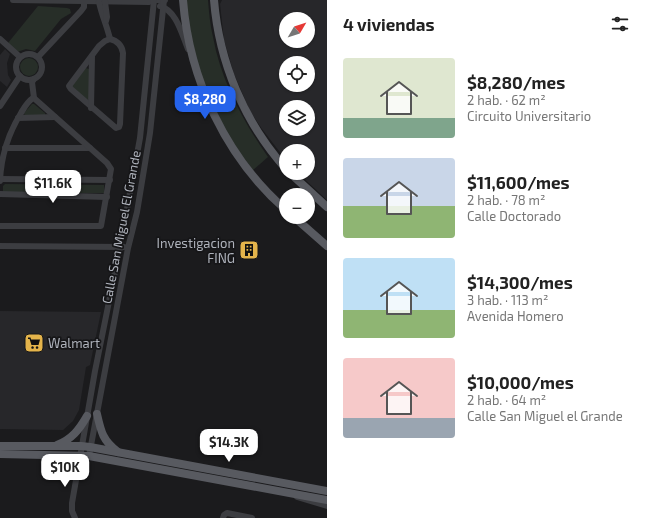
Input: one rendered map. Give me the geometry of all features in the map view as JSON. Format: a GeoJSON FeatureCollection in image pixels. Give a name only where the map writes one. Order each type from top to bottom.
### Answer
{"type":"FeatureCollection","features":[{"type":"Feature","properties":{"kind":"main road"},"geometry":{"type":"LineString","coordinates":[[183,0],[186,30],[192,56],[205,94],[233,149],[254,176],[279,203]]}},
{"type":"Feature","properties":{"kind":"main road"},"geometry":{"type":"LineString","coordinates":[[214,0],[215,19],[222,52],[238,94],[259,133],[279,159]]}},
{"type":"Feature","properties":{"kind":"main road"},"geometry":{"type":"LineString","coordinates":[[298,180],[327,207]]}},
{"type":"Feature","properties":{"kind":"main road"},"geometry":{"type":"LineString","coordinates":[[302,224],[327,246]]}},
{"type":"Feature","properties":{"kind":"main road"},"geometry":{"type":"LineString","coordinates":[[97,414],[103,436],[123,457]]}},
{"type":"Feature","properties":{"kind":"main road"},"geometry":{"type":"LineString","coordinates":[[54,446],[72,436],[80,428],[87,416]]}},
{"type":"Feature","properties":{"kind":"main road"},"geometry":{"type":"LineString","coordinates":[[0,446],[86,447],[123,457],[327,500]]}},
{"type":"Feature","properties":{"kind":"main road"},"geometry":{"type":"LineString","coordinates":[[0,454],[123,457],[327,491]]}},
{"type":"Feature","properties":{"kind":"street"},"geometry":{"type":"LineString","coordinates":[[13,0],[164,2],[176,21],[192,56]]}},
{"type":"Feature","properties":{"kind":"street"},"geometry":{"type":"LineString","coordinates":[[215,19],[218,0]]}},
{"type":"Feature","properties":{"kind":"street"},"geometry":{"type":"LineString","coordinates":[[38,57],[81,11],[84,7],[84,1]]}},
{"type":"Feature","properties":{"kind":"street"},"geometry":{"type":"LineString","coordinates":[[102,2],[107,17],[106,21],[110,39]]}},
{"type":"Feature","properties":{"kind":"street","name":"Calle San Miguel El Grande"},"geometry":{"type":"LineString","coordinates":[[89,456],[86,447],[87,416],[142,128],[153,2]]}},
{"type":"Feature","properties":{"kind":"street","name":"Calle San Miguel El Grande"},"geometry":{"type":"LineString","coordinates":[[80,455],[86,447],[97,414],[128,248],[137,212],[150,133],[164,2]]}},
{"type":"Feature","properties":{"kind":"street"},"geometry":{"type":"LineString","coordinates":[[0,39],[20,57]]}},
{"type":"Feature","properties":{"kind":"street"},"geometry":{"type":"LineString","coordinates":[[110,39],[119,43],[123,53],[120,126],[118,128],[115,128],[91,108],[69,86],[99,46],[110,39]]}},
{"type":"Feature","properties":{"kind":"street"},"geometry":{"type":"LineString","coordinates":[[27,53],[31,53],[38,57],[42,63],[42,70],[38,77],[30,79],[20,76],[16,69],[16,64],[20,57],[27,53]]}},
{"type":"Feature","properties":{"kind":"street"},"geometry":{"type":"LineString","coordinates":[[91,108],[92,56]]}},
{"type":"Feature","properties":{"kind":"street"},"geometry":{"type":"LineString","coordinates":[[0,106],[20,76]]}},
{"type":"Feature","properties":{"kind":"street"},"geometry":{"type":"LineString","coordinates":[[30,79],[32,99],[18,118],[5,148],[0,180],[110,180]]}},
{"type":"Feature","properties":{"kind":"street"},"geometry":{"type":"LineString","coordinates":[[0,226],[101,226],[110,180],[110,165],[32,99]]}},
{"type":"Feature","properties":{"kind":"street"},"geometry":{"type":"LineString","coordinates":[[18,118],[55,117]]}},
{"type":"Feature","properties":{"kind":"street"},"geometry":{"type":"LineString","coordinates":[[5,148],[90,148]]}},
{"type":"Feature","properties":{"kind":"street"},"geometry":{"type":"LineString","coordinates":[[0,194],[107,197]]}},
{"type":"Feature","properties":{"kind":"street"},"geometry":{"type":"LineString","coordinates":[[0,246],[128,248]]}},
{"type":"Feature","properties":{"kind":"street"},"geometry":{"type":"LineString","coordinates":[[75,518],[72,511],[72,503],[80,455]]}},
{"type":"Feature","properties":{"kind":"street"},"geometry":{"type":"LineString","coordinates":[[285,492],[300,499],[327,506]]}},
{"type":"Feature","properties":{"kind":"street"},"geometry":{"type":"LineString","coordinates":[[223,516],[227,513],[252,518]]}},
{"type":"Feature","properties":{"kind":"shaded area"},"geometry":{"type":"Polygon","coordinates":[[[184,0],[208,0],[211,28],[221,69],[227,85],[242,115],[268,157],[253,170],[229,138],[199,73],[184,0]]]}},
{"type":"Feature","properties":{"kind":"shaded area"},"geometry":{"type":"Polygon","coordinates":[[[222,0],[327,0],[327,200],[306,180],[315,180],[315,144],[279,144],[279,151],[250,111],[234,74],[224,40],[220,4],[222,0]]]}},
{"type":"Feature","properties":{"kind":"shaded area"},"geometry":{"type":"Polygon","coordinates":[[[38,6],[67,8],[70,9],[71,13],[61,19],[35,51],[26,49],[17,52],[8,43],[38,6]]]}},
{"type":"Feature","properties":{"kind":"shaded area"},"geometry":{"type":"Polygon","coordinates":[[[5,49],[10,54],[7,63],[8,75],[11,80],[7,87],[0,81],[0,55],[5,49]]]}},
{"type":"Feature","properties":{"kind":"shaded area"},"geometry":{"type":"Polygon","coordinates":[[[29,58],[35,61],[38,67],[35,73],[29,76],[23,73],[20,67],[23,61],[29,58]]]}},
{"type":"Feature","properties":{"kind":"shaded area"},"geometry":{"type":"Polygon","coordinates":[[[86,68],[89,69],[91,73],[89,99],[87,100],[71,86],[86,68]]]}},
{"type":"Feature","properties":{"kind":"shaded area"},"geometry":{"type":"Polygon","coordinates":[[[32,104],[45,113],[45,115],[25,116],[24,113],[32,104]]]}},
{"type":"Feature","properties":{"kind":"shaded area"},"geometry":{"type":"Polygon","coordinates":[[[5,184],[104,185],[104,193],[6,193],[3,192],[3,186],[5,184]]]}},
{"type":"Feature","properties":{"kind":"shaded area"},"geometry":{"type":"Polygon","coordinates":[[[0,311],[101,312],[90,365],[86,367],[79,410],[73,421],[63,430],[0,429],[0,311]]]}},
{"type":"Feature","properties":{"kind":"place","name":"Investigacion FING"},"geometry":{"type":"Point","coordinates":[249,250]}},
{"type":"Feature","properties":{"kind":"place","name":"Walmart"},"geometry":{"type":"Point","coordinates":[34,343]}}]}
